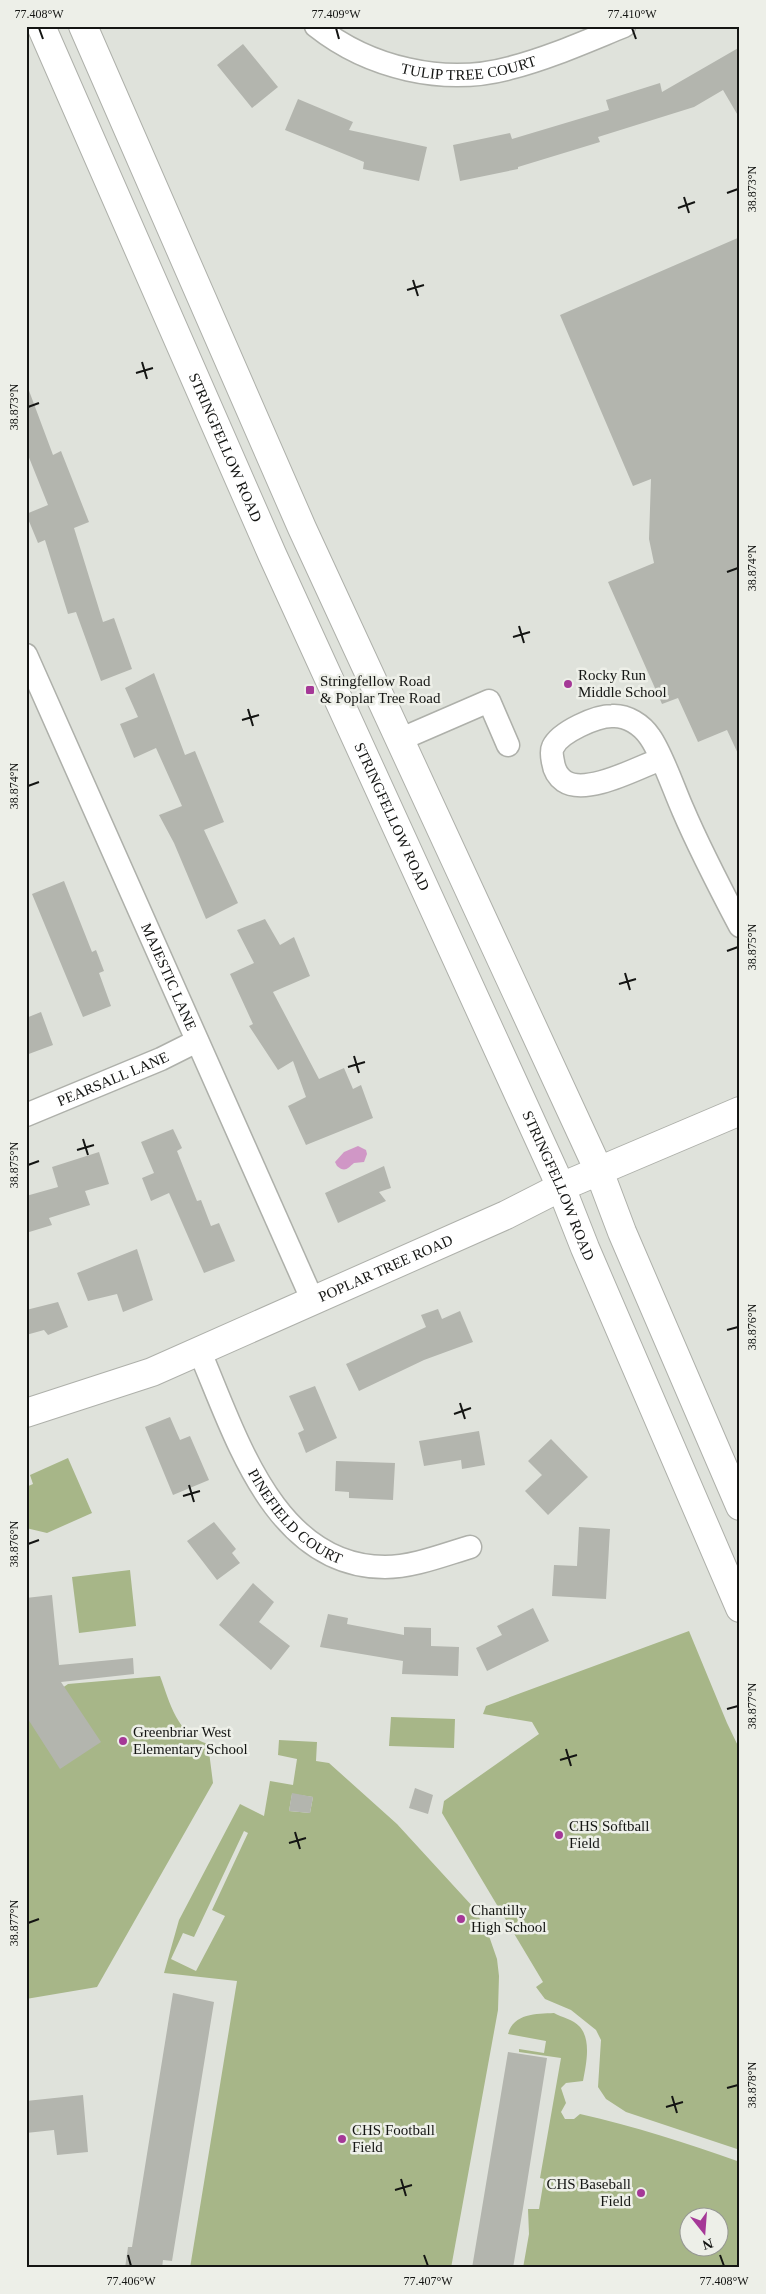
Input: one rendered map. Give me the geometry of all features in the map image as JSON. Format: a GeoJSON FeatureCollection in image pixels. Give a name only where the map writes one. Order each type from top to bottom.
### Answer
{"type":"FeatureCollection","features":[{"type":"Feature","properties":{"kind":"main road","name":"STRINGFELLOW ROAD"},"geometry":{"type":"LineString","coordinates":[[41,26],[276,563],[561,1188],[740,1608]]}},
{"type":"Feature","properties":{"kind":"main road"},"geometry":{"type":"LineString","coordinates":[[83,26],[302,528],[398,740],[599,1171],[622,1232],[740,1506]]}},
{"type":"Feature","properties":{"kind":"main road","name":"POPLAR TREE ROAD"},"geometry":{"type":"LineString","coordinates":[[26,1413],[152,1372],[506,1215],[599,1171],[740,1111]]}},
{"type":"Feature","properties":{"kind":"street","name":"TULIP TREE COURT"},"geometry":{"type":"LineString","coordinates":[[316,26],[328,36],[359,53],[395,67],[433,74],[471,75],[499,71],[525,64],[624,26]]}},
{"type":"Feature","properties":{"kind":"street","name":"MAJESTIC LANE"},"geometry":{"type":"LineString","coordinates":[[26,655],[312,1300]]}},
{"type":"Feature","properties":{"kind":"street"},"geometry":{"type":"LineString","coordinates":[[398,740],[489,701],[508,745]]}},
{"type":"Feature","properties":{"kind":"street"},"geometry":{"type":"LineString","coordinates":[[661,759],[707,865],[731,891],[740,926]]}},
{"type":"Feature","properties":{"kind":"street","name":"PEARSALL LANE"},"geometry":{"type":"LineString","coordinates":[[26,1115],[161,1059],[197,1041]]}},
{"type":"Feature","properties":{"kind":"street","name":"PINEFIELD COURT"},"geometry":{"type":"LineString","coordinates":[[199,1350],[261,1489],[283,1518],[300,1535],[320,1549],[340,1558],[363,1565],[385,1567],[407,1565],[470,1547]]}},
{"type":"Feature","properties":{"kind":"green space"},"geometry":{"type":"Polygon","coordinates":[[[68,1458],[92,1513],[47,1533],[26,1528],[26,1487],[33,1484],[30,1475],[68,1458]]]}},
{"type":"Feature","properties":{"kind":"green space"},"geometry":{"type":"Polygon","coordinates":[[[130,1570],[136,1626],[79,1633],[72,1577],[130,1570]]]}},
{"type":"Feature","properties":{"kind":"green space"},"geometry":{"type":"Polygon","coordinates":[[[689,1631],[740,1750],[740,2150],[626,2112],[606,2099],[598,2087],[601,2040],[596,2030],[571,2010],[545,1999],[536,1987],[543,1982],[442,1813],[444,1801],[539,1734],[532,1722],[483,1714],[486,1706],[689,1631]]]}},
{"type":"Feature","properties":{"kind":"green space"},"geometry":{"type":"Polygon","coordinates":[[[160,1676],[171,1707],[182,1726],[197,1740],[208,1744],[213,1783],[97,1987],[26,1999],[26,1713],[68,1684],[160,1676]]]}},
{"type":"Feature","properties":{"kind":"green space"},"geometry":{"type":"Polygon","coordinates":[[[391,1717],[455,1719],[454,1748],[389,1746],[391,1717]]]}},
{"type":"Feature","properties":{"kind":"green space"},"geometry":{"type":"Polygon","coordinates":[[[279,1740],[317,1742],[316,1761],[329,1763],[397,1824],[474,1908],[489,1936],[497,1959],[499,1976],[498,2010],[451,2268],[190,2268],[237,1981],[164,1973],[179,1920],[240,1804],[264,1816],[270,1781],[293,1785],[297,1759],[278,1755],[279,1740]],[[292,1794],[289,1811],[310,1813],[313,1797],[292,1794]],[[244,1831],[194,1937],[183,1933],[171,1959],[196,1971],[225,1916],[212,1910],[248,1833],[244,1831]]]}},
{"type":"Feature","properties":{"kind":"green space","name":"CHS Baseball Field"},"geometry":{"type":"Polygon","coordinates":[[[554,2013],[571,2020],[583,2031],[586,2038],[586,2060],[583,2081],[566,2083],[561,2088],[566,2103],[561,2112],[565,2119],[574,2119],[580,2114],[660,2135],[740,2162],[740,2268],[523,2268],[529,2234],[528,2209],[539,2209],[544,2179],[540,2178],[561,2058],[519,2052],[519,2049],[544,2053],[546,2041],[508,2034],[511,2027],[520,2018],[554,2013]]]}},
{"type":"Feature","properties":{"kind":"shaded area"},"geometry":{"type":"Polygon","coordinates":[[[358,1146],[366,1150],[367,1154],[364,1162],[354,1163],[344,1169],[337,1166],[335,1162],[344,1152],[358,1146]]]}},
{"type":"Feature","properties":{"kind":"building"},"geometry":{"type":"Polygon","coordinates":[[[243,44],[278,87],[252,108],[217,65],[243,44]]]}},
{"type":"Feature","properties":{"kind":"building"},"geometry":{"type":"Polygon","coordinates":[[[740,47],[740,119],[723,90],[694,107],[598,137],[600,142],[518,167],[518,169],[460,181],[453,145],[510,133],[512,139],[609,110],[606,100],[660,83],[662,92],[740,47]]]}},
{"type":"Feature","properties":{"kind":"building"},"geometry":{"type":"Polygon","coordinates":[[[298,99],[353,122],[349,130],[427,147],[419,181],[363,169],[364,162],[285,130],[298,99]]]}},
{"type":"Feature","properties":{"kind":"building"},"geometry":{"type":"Polygon","coordinates":[[[740,237],[740,758],[727,730],[698,742],[678,698],[662,704],[608,582],[654,563],[649,539],[651,479],[633,486],[560,315],[740,237]]]}},
{"type":"Feature","properties":{"kind":"building"},"geometry":{"type":"Polygon","coordinates":[[[26,388],[28,388],[53,455],[61,451],[89,522],[74,528],[103,622],[114,618],[132,669],[101,681],[76,612],[68,614],[45,540],[38,543],[26,514],[48,505],[26,450],[26,388]]]}},
{"type":"Feature","properties":{"kind":"building"},"geometry":{"type":"Polygon","coordinates":[[[154,673],[185,755],[195,751],[224,822],[204,830],[238,903],[206,919],[174,843],[159,815],[182,806],[156,748],[134,758],[120,724],[138,717],[125,688],[154,673]]]}},
{"type":"Feature","properties":{"kind":"building"},"geometry":{"type":"Polygon","coordinates":[[[64,881],[92,952],[96,950],[104,971],[99,973],[111,1006],[83,1017],[32,894],[64,881]]]}},
{"type":"Feature","properties":{"kind":"building"},"geometry":{"type":"Polygon","coordinates":[[[265,919],[280,945],[294,937],[310,976],[273,992],[319,1079],[344,1068],[353,1089],[361,1085],[373,1118],[306,1145],[288,1106],[306,1097],[293,1061],[278,1070],[249,1026],[253,1024],[230,974],[254,963],[237,930],[265,919]]]}},
{"type":"Feature","properties":{"kind":"building"},"geometry":{"type":"Polygon","coordinates":[[[41,1012],[53,1045],[26,1055],[26,1018],[41,1012]]]}},
{"type":"Feature","properties":{"kind":"building"},"geometry":{"type":"Polygon","coordinates":[[[173,1129],[182,1148],[177,1151],[197,1201],[201,1200],[211,1226],[219,1223],[235,1261],[204,1273],[169,1193],[151,1201],[142,1178],[154,1173],[141,1142],[173,1129]]]}},
{"type":"Feature","properties":{"kind":"building"},"geometry":{"type":"Polygon","coordinates":[[[99,1152],[109,1184],[85,1191],[90,1205],[49,1218],[52,1225],[26,1233],[26,1196],[58,1187],[52,1167],[99,1152]]]}},
{"type":"Feature","properties":{"kind":"building"},"geometry":{"type":"Polygon","coordinates":[[[384,1166],[391,1188],[379,1192],[386,1201],[338,1223],[325,1193],[384,1166]]]}},
{"type":"Feature","properties":{"kind":"building"},"geometry":{"type":"Polygon","coordinates":[[[137,1249],[153,1300],[123,1312],[117,1294],[88,1301],[77,1273],[137,1249]]]}},
{"type":"Feature","properties":{"kind":"building"},"geometry":{"type":"Polygon","coordinates":[[[58,1302],[68,1327],[48,1335],[44,1330],[26,1335],[26,1310],[58,1302]]]}},
{"type":"Feature","properties":{"kind":"building"},"geometry":{"type":"Polygon","coordinates":[[[438,1309],[442,1319],[460,1311],[473,1342],[424,1360],[359,1391],[346,1364],[426,1327],[421,1315],[438,1309]]]}},
{"type":"Feature","properties":{"kind":"building"},"geometry":{"type":"Polygon","coordinates":[[[315,1386],[337,1438],[306,1453],[298,1433],[304,1430],[289,1396],[315,1386]]]}},
{"type":"Feature","properties":{"kind":"building"},"geometry":{"type":"Polygon","coordinates":[[[170,1417],[180,1440],[190,1436],[209,1480],[173,1495],[145,1427],[170,1417]]]}},
{"type":"Feature","properties":{"kind":"building"},"geometry":{"type":"Polygon","coordinates":[[[479,1431],[485,1465],[462,1469],[461,1460],[424,1466],[419,1441],[479,1431]]]}},
{"type":"Feature","properties":{"kind":"building"},"geometry":{"type":"Polygon","coordinates":[[[551,1439],[588,1477],[548,1515],[525,1491],[542,1475],[528,1461],[551,1439]]]}},
{"type":"Feature","properties":{"kind":"building"},"geometry":{"type":"Polygon","coordinates":[[[336,1461],[395,1463],[393,1500],[349,1498],[349,1492],[335,1491],[336,1461]]]}},
{"type":"Feature","properties":{"kind":"building"},"geometry":{"type":"Polygon","coordinates":[[[214,1522],[236,1549],[232,1553],[240,1563],[217,1580],[187,1541],[214,1522]]]}},
{"type":"Feature","properties":{"kind":"building"},"geometry":{"type":"Polygon","coordinates":[[[579,1527],[610,1529],[606,1599],[552,1596],[554,1565],[577,1566],[579,1527]]]}},
{"type":"Feature","properties":{"kind":"building"},"geometry":{"type":"Polygon","coordinates":[[[253,1583],[274,1602],[259,1622],[290,1646],[271,1670],[219,1625],[253,1583]]]}},
{"type":"Feature","properties":{"kind":"building"},"geometry":{"type":"Polygon","coordinates":[[[52,1595],[59,1665],[133,1658],[134,1674],[61,1682],[101,1742],[60,1769],[26,1716],[26,1598],[52,1595]]]}},
{"type":"Feature","properties":{"kind":"building"},"geometry":{"type":"Polygon","coordinates":[[[533,1608],[549,1641],[487,1671],[476,1648],[502,1635],[497,1626],[533,1608]]]}},
{"type":"Feature","properties":{"kind":"building"},"geometry":{"type":"Polygon","coordinates":[[[328,1614],[348,1618],[347,1624],[404,1635],[404,1627],[431,1628],[431,1646],[459,1647],[458,1676],[402,1674],[403,1661],[320,1647],[328,1614]]]}},
{"type":"Feature","properties":{"kind":"building"},"geometry":{"type":"Polygon","coordinates":[[[415,1788],[433,1795],[428,1814],[409,1808],[415,1788]]]}},
{"type":"Feature","properties":{"kind":"building"},"geometry":{"type":"Polygon","coordinates":[[[292,1793],[313,1797],[310,1813],[289,1811],[292,1793]]]}},
{"type":"Feature","properties":{"kind":"building"},"geometry":{"type":"Polygon","coordinates":[[[173,1993],[214,2002],[172,2261],[163,2260],[162,2268],[125,2268],[128,2247],[132,2247],[173,1993]]]}},
{"type":"Feature","properties":{"kind":"building"},"geometry":{"type":"Polygon","coordinates":[[[508,2052],[547,2058],[513,2268],[472,2268],[508,2052]]]}},
{"type":"Feature","properties":{"kind":"building"},"geometry":{"type":"Polygon","coordinates":[[[83,2095],[88,2152],[57,2155],[54,2130],[26,2133],[26,2101],[83,2095]]]}},
{"type":"Feature","properties":{"kind":"place","name":"Rocky Run Middle School"},"geometry":{"type":"Point","coordinates":[568,684]}},
{"type":"Feature","properties":{"kind":"place","name":"Stringfellow Road & Poplar Tree Road"},"geometry":{"type":"Point","coordinates":[310,690]}},
{"type":"Feature","properties":{"kind":"place","name":"Greenbriar West Elementary School"},"geometry":{"type":"Point","coordinates":[123,1741]}},
{"type":"Feature","properties":{"kind":"place","name":"CHS Softball Field"},"geometry":{"type":"Point","coordinates":[559,1835]}},
{"type":"Feature","properties":{"kind":"place","name":"Chantilly High School"},"geometry":{"type":"Point","coordinates":[461,1919]}},
{"type":"Feature","properties":{"kind":"place","name":"CHS Football Field"},"geometry":{"type":"Point","coordinates":[342,2139]}},
{"type":"Feature","properties":{"kind":"place","name":"CHS Baseball Field"},"geometry":{"type":"Point","coordinates":[641,2193]}}]}
